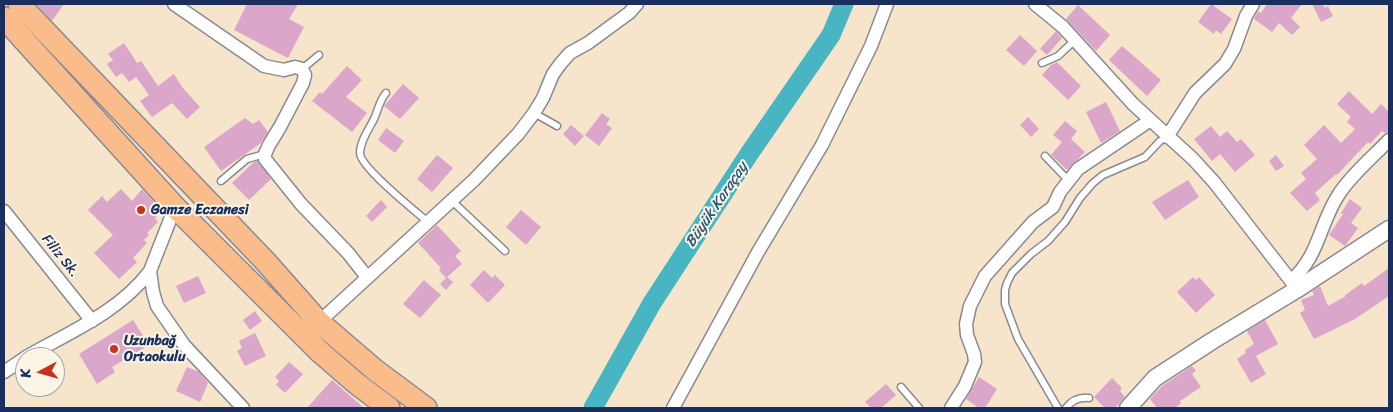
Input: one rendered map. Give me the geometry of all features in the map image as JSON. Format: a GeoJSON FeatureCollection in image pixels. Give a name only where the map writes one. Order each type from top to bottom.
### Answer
{"type":"FeatureCollection","features":[{"type":"Feature","properties":{"kind":"highway"},"geometry":{"type":"LineString","coordinates":[[19,4],[244,240],[319,322],[369,365],[426,408]]}},
{"type":"Feature","properties":{"kind":"highway"},"geometry":{"type":"LineString","coordinates":[[4,18],[175,207],[320,352],[357,384],[390,408]]}},
{"type":"Feature","properties":{"kind":"street"},"geometry":{"type":"LineString","coordinates":[[174,4],[264,66],[271,69],[284,70],[295,67],[302,69],[305,75],[265,154],[265,159],[301,204],[368,277]]}},
{"type":"Feature","properties":{"kind":"street"},"geometry":{"type":"LineString","coordinates":[[319,322],[474,180],[534,113],[553,74],[570,53],[588,43],[637,4]]}},
{"type":"Feature","properties":{"kind":"street"},"geometry":{"type":"LineString","coordinates":[[673,408],[758,252],[822,145],[864,62],[887,4]]}},
{"type":"Feature","properties":{"kind":"street"},"geometry":{"type":"LineString","coordinates":[[1036,4],[1075,40],[1149,121],[1193,160],[1214,182],[1293,286]]}},
{"type":"Feature","properties":{"kind":"street"},"geometry":{"type":"LineString","coordinates":[[1167,137],[1195,94],[1225,64],[1234,49],[1246,16],[1253,4]]}},
{"type":"Feature","properties":{"kind":"street"},"geometry":{"type":"LineString","coordinates":[[951,408],[965,386],[975,362],[966,324],[970,306],[993,266],[1022,232],[1053,207],[1068,180],[1084,164],[1149,121]]}},
{"type":"Feature","properties":{"kind":"street"},"geometry":{"type":"LineString","coordinates":[[1293,286],[1319,241],[1326,220],[1339,193],[1389,140]]}},
{"type":"Feature","properties":{"kind":"street"},"geometry":{"type":"LineString","coordinates":[[44,347],[92,321],[126,296],[150,270],[175,207]]}},
{"type":"Feature","properties":{"kind":"street","name":"Filiz Sk."},"geometry":{"type":"LineString","coordinates":[[4,211],[92,321]]}},
{"type":"Feature","properties":{"kind":"street"},"geometry":{"type":"LineString","coordinates":[[1128,408],[1155,378],[1293,286],[1389,229]]}},
{"type":"Feature","properties":{"kind":"street"},"geometry":{"type":"LineString","coordinates":[[150,270],[157,306],[184,345],[242,408]]}},
{"type":"Feature","properties":{"kind":"street"},"geometry":{"type":"LineString","coordinates":[[4,372],[15,364]]}},
{"type":"Feature","properties":{"kind":"lane"},"geometry":{"type":"LineString","coordinates":[[1042,63],[1058,56],[1075,40]]}},
{"type":"Feature","properties":{"kind":"lane"},"geometry":{"type":"LineString","coordinates":[[302,69],[319,55]]}},
{"type":"Feature","properties":{"kind":"lane"},"geometry":{"type":"LineString","coordinates":[[386,93],[379,104],[366,135],[360,151],[361,158],[374,174],[428,222]]}},
{"type":"Feature","properties":{"kind":"lane"},"geometry":{"type":"LineString","coordinates":[[534,113],[557,126]]}},
{"type":"Feature","properties":{"kind":"lane"},"geometry":{"type":"LineString","coordinates":[[1058,408],[1018,339],[1005,304],[1007,282],[1012,273],[1031,254],[1048,241],[1065,222],[1080,198],[1093,183],[1103,175],[1145,158],[1160,141],[1167,137]]}},
{"type":"Feature","properties":{"kind":"lane"},"geometry":{"type":"LineString","coordinates":[[221,181],[248,159],[265,154]]}},
{"type":"Feature","properties":{"kind":"lane"},"geometry":{"type":"LineString","coordinates":[[1045,156],[1068,180]]}},
{"type":"Feature","properties":{"kind":"lane"},"geometry":{"type":"LineString","coordinates":[[451,200],[505,251]]}},
{"type":"Feature","properties":{"kind":"lane"},"geometry":{"type":"LineString","coordinates":[[901,387],[919,408]]}},
{"type":"Feature","properties":{"kind":"lane"},"geometry":{"type":"LineString","coordinates":[[1066,408],[1070,402],[1076,399],[1082,397],[1089,398]]}},
{"type":"Feature","properties":{"kind":"building"},"geometry":{"type":"Polygon","coordinates":[[[36,4],[64,4],[52,21],[36,4]]]}},
{"type":"Feature","properties":{"kind":"building"},"geometry":{"type":"Polygon","coordinates":[[[247,4],[298,4],[289,19],[304,27],[288,58],[234,30],[247,4]]]}},
{"type":"Feature","properties":{"kind":"building"},"geometry":{"type":"Polygon","coordinates":[[[1211,4],[1232,19],[1221,34],[1216,30],[1214,34],[1198,22],[1211,4]]]}},
{"type":"Feature","properties":{"kind":"building"},"geometry":{"type":"Polygon","coordinates":[[[1267,4],[1302,4],[1291,18],[1300,27],[1292,35],[1279,23],[1272,32],[1254,19],[1258,11],[1261,13],[1267,4]]]}},
{"type":"Feature","properties":{"kind":"building"},"geometry":{"type":"Polygon","coordinates":[[[1312,4],[1322,4],[1325,8],[1328,6],[1333,16],[1321,22],[1312,4]]]}},
{"type":"Feature","properties":{"kind":"building"},"geometry":{"type":"Polygon","coordinates":[[[1078,5],[1110,35],[1096,51],[1066,19],[1078,5]]]}},
{"type":"Feature","properties":{"kind":"building"},"geometry":{"type":"Polygon","coordinates":[[[1056,31],[1062,38],[1047,55],[1040,49],[1056,31]]]}},
{"type":"Feature","properties":{"kind":"building"},"geometry":{"type":"Polygon","coordinates":[[[1020,35],[1037,51],[1024,66],[1006,50],[1020,35]]]}},
{"type":"Feature","properties":{"kind":"building"},"geometry":{"type":"Polygon","coordinates":[[[124,43],[137,63],[141,61],[158,86],[174,74],[182,87],[200,107],[187,119],[172,103],[152,117],[140,101],[149,95],[136,77],[129,82],[122,73],[116,77],[107,64],[113,60],[108,54],[124,43]]]}},
{"type":"Feature","properties":{"kind":"building"},"geometry":{"type":"Polygon","coordinates":[[[1122,46],[1161,80],[1147,96],[1109,60],[1122,46]]]}},
{"type":"Feature","properties":{"kind":"building"},"geometry":{"type":"Polygon","coordinates":[[[1057,62],[1081,86],[1068,100],[1042,75],[1051,65],[1057,62]]]}},
{"type":"Feature","properties":{"kind":"building"},"geometry":{"type":"Polygon","coordinates":[[[347,66],[362,80],[346,97],[367,113],[352,132],[312,101],[320,92],[322,94],[347,66]]]}},
{"type":"Feature","properties":{"kind":"building"},"geometry":{"type":"Polygon","coordinates":[[[403,84],[419,98],[400,119],[384,106],[403,84]]]}},
{"type":"Feature","properties":{"kind":"building"},"geometry":{"type":"Polygon","coordinates":[[[1349,91],[1372,114],[1381,104],[1389,112],[1389,132],[1385,133],[1382,131],[1370,144],[1368,142],[1337,175],[1315,193],[1320,200],[1307,211],[1290,193],[1306,179],[1301,173],[1317,159],[1304,145],[1324,125],[1341,143],[1355,129],[1347,122],[1351,117],[1337,104],[1349,91]]]}},
{"type":"Feature","properties":{"kind":"building"},"geometry":{"type":"Polygon","coordinates":[[[1106,102],[1120,131],[1101,143],[1086,112],[1106,102]]]}},
{"type":"Feature","properties":{"kind":"building"},"geometry":{"type":"Polygon","coordinates":[[[602,113],[610,119],[606,124],[612,128],[599,146],[585,135],[602,113]]]}},
{"type":"Feature","properties":{"kind":"building"},"geometry":{"type":"Polygon","coordinates":[[[1028,117],[1039,129],[1031,137],[1020,125],[1028,117]]]}},
{"type":"Feature","properties":{"kind":"building"},"geometry":{"type":"Polygon","coordinates":[[[245,118],[253,124],[259,120],[268,132],[261,143],[221,171],[204,147],[245,118]]]}},
{"type":"Feature","properties":{"kind":"building"},"geometry":{"type":"Polygon","coordinates":[[[1065,121],[1077,131],[1071,139],[1085,152],[1067,170],[1051,155],[1062,142],[1053,135],[1065,121]]]}},
{"type":"Feature","properties":{"kind":"building"},"geometry":{"type":"Polygon","coordinates":[[[571,125],[584,136],[575,146],[563,134],[571,125]]]}},
{"type":"Feature","properties":{"kind":"building"},"geometry":{"type":"Polygon","coordinates":[[[1211,126],[1220,137],[1227,131],[1237,142],[1241,139],[1255,155],[1235,172],[1220,154],[1212,161],[1194,139],[1211,126]]]}},
{"type":"Feature","properties":{"kind":"building"},"geometry":{"type":"Polygon","coordinates":[[[386,128],[404,141],[395,153],[378,140],[386,128]]]}},
{"type":"Feature","properties":{"kind":"building"},"geometry":{"type":"Polygon","coordinates":[[[437,155],[453,168],[432,192],[417,179],[437,155]]]}},
{"type":"Feature","properties":{"kind":"building"},"geometry":{"type":"Polygon","coordinates":[[[1276,155],[1284,166],[1276,171],[1269,161],[1276,155]]]}},
{"type":"Feature","properties":{"kind":"building"},"geometry":{"type":"Polygon","coordinates":[[[258,161],[271,179],[249,200],[232,183],[254,162],[258,161]]]}},
{"type":"Feature","properties":{"kind":"building"},"geometry":{"type":"Polygon","coordinates":[[[1188,180],[1199,197],[1165,220],[1152,202],[1188,180]]]}},
{"type":"Feature","properties":{"kind":"building"},"geometry":{"type":"Polygon","coordinates":[[[121,189],[132,201],[142,189],[160,209],[156,213],[158,215],[155,218],[158,222],[147,233],[149,235],[144,240],[147,243],[133,258],[137,262],[119,279],[94,253],[113,235],[88,210],[102,196],[107,202],[121,189]]]}},
{"type":"Feature","properties":{"kind":"building"},"geometry":{"type":"Polygon","coordinates":[[[1350,199],[1362,208],[1351,223],[1358,228],[1345,246],[1329,235],[1343,214],[1341,213],[1350,199]]]}},
{"type":"Feature","properties":{"kind":"building"},"geometry":{"type":"Polygon","coordinates":[[[381,200],[387,207],[372,222],[366,216],[381,200]]]}},
{"type":"Feature","properties":{"kind":"building"},"geometry":{"type":"Polygon","coordinates":[[[521,210],[541,227],[526,245],[506,227],[521,210]]]}},
{"type":"Feature","properties":{"kind":"building"},"geometry":{"type":"Polygon","coordinates":[[[437,225],[461,251],[455,256],[462,264],[447,277],[453,282],[446,290],[440,284],[446,278],[439,270],[441,268],[418,243],[437,225]]]}},
{"type":"Feature","properties":{"kind":"building"},"geometry":{"type":"Polygon","coordinates":[[[1389,268],[1389,296],[1355,319],[1314,339],[1300,313],[1305,310],[1301,300],[1314,295],[1312,291],[1320,286],[1328,306],[1346,296],[1362,283],[1364,286],[1389,268]]]}},
{"type":"Feature","properties":{"kind":"building"},"geometry":{"type":"Polygon","coordinates":[[[484,270],[492,278],[495,275],[505,285],[488,303],[470,285],[484,270]]]}},
{"type":"Feature","properties":{"kind":"building"},"geometry":{"type":"Polygon","coordinates":[[[198,276],[206,293],[184,303],[176,286],[198,276]]]}},
{"type":"Feature","properties":{"kind":"building"},"geometry":{"type":"Polygon","coordinates":[[[1193,277],[1196,280],[1199,277],[1215,295],[1196,313],[1177,292],[1193,277]]]}},
{"type":"Feature","properties":{"kind":"building"},"geometry":{"type":"Polygon","coordinates":[[[424,280],[441,295],[420,318],[403,304],[424,280]]]}},
{"type":"Feature","properties":{"kind":"building"},"geometry":{"type":"Polygon","coordinates":[[[255,311],[262,321],[250,330],[243,320],[255,311]]]}},
{"type":"Feature","properties":{"kind":"building","name":"Uzunbağ Ortaokulu"},"geometry":{"type":"Polygon","coordinates":[[[133,320],[149,345],[112,367],[115,372],[97,384],[79,354],[133,320]]]}},
{"type":"Feature","properties":{"kind":"building"},"geometry":{"type":"Polygon","coordinates":[[[1265,320],[1278,344],[1256,356],[1266,374],[1251,383],[1237,359],[1254,344],[1247,331],[1265,320]]]}},
{"type":"Feature","properties":{"kind":"building"},"geometry":{"type":"Polygon","coordinates":[[[255,333],[266,356],[245,366],[237,351],[242,348],[239,341],[255,333]]]}},
{"type":"Feature","properties":{"kind":"building"},"geometry":{"type":"Polygon","coordinates":[[[289,362],[303,374],[285,393],[276,385],[279,381],[275,377],[289,362]]]}},
{"type":"Feature","properties":{"kind":"building"},"geometry":{"type":"Polygon","coordinates":[[[1192,366],[1196,371],[1192,374],[1201,387],[1180,401],[1181,403],[1175,408],[1157,408],[1150,399],[1162,386],[1192,366]]]}},
{"type":"Feature","properties":{"kind":"building"},"geometry":{"type":"Polygon","coordinates":[[[187,367],[199,372],[208,383],[200,402],[176,391],[187,367]]]}},
{"type":"Feature","properties":{"kind":"building"},"geometry":{"type":"Polygon","coordinates":[[[979,377],[997,389],[985,408],[979,408],[966,399],[979,377]]]}},
{"type":"Feature","properties":{"kind":"building"},"geometry":{"type":"Polygon","coordinates":[[[1112,378],[1122,388],[1120,391],[1125,397],[1115,408],[1105,408],[1094,397],[1112,378]]]}},
{"type":"Feature","properties":{"kind":"building"},"geometry":{"type":"Polygon","coordinates":[[[332,380],[364,408],[307,408],[332,380]]]}},
{"type":"Feature","properties":{"kind":"building"},"geometry":{"type":"Polygon","coordinates":[[[886,384],[896,395],[881,408],[871,408],[865,402],[886,384]]]}},
{"type":"Feature","properties":{"kind":"waterway","name":"Büyük Karaçay"},"geometry":{"type":"LineString","coordinates":[[593,408],[652,303],[749,154],[831,35],[844,4]]}},
{"type":"Feature","properties":{"kind":"place","name":"Gamze Eczanesi"},"geometry":{"type":"Point","coordinates":[141,210]}},
{"type":"Feature","properties":{"kind":"place","name":"Uzunbağ Ortaokulu"},"geometry":{"type":"Point","coordinates":[114,349]}}]}
